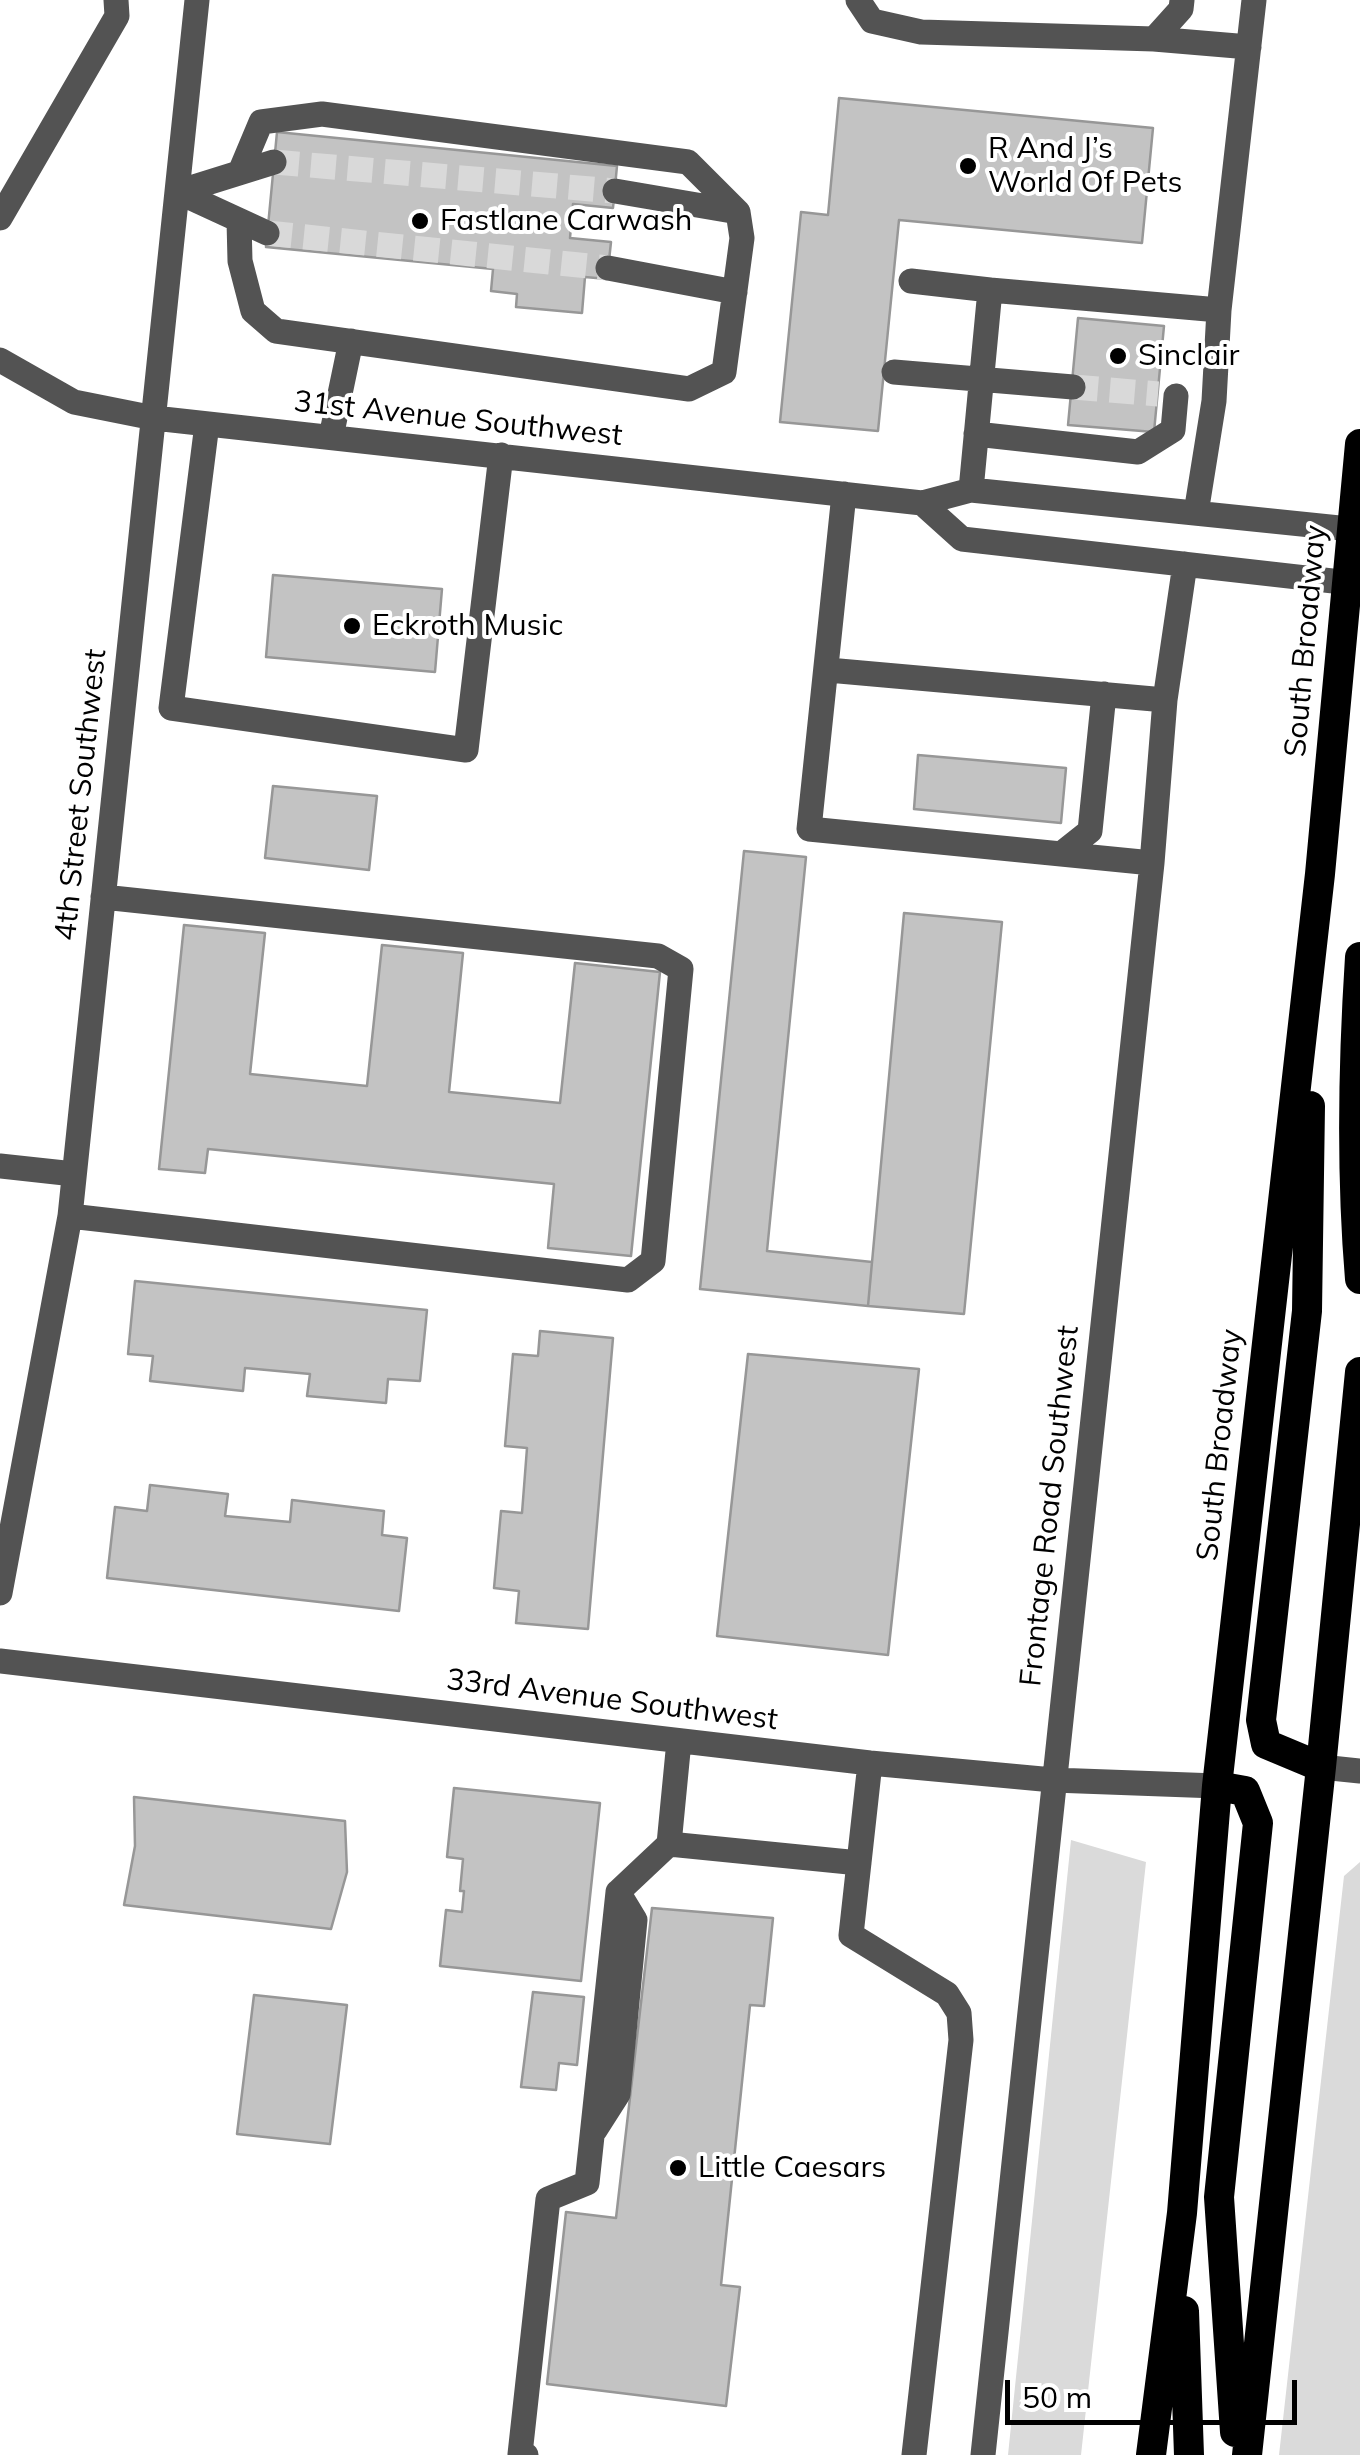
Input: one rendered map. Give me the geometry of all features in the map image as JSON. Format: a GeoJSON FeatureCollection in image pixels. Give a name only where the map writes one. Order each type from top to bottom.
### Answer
{"type":"FeatureCollection","features":[{"type":"Feature","properties":{"kind":"highway","name":"South Broadway"},"geometry":{"type":"LineString","coordinates":[[1151,2455],[1182,2213],[1217,1786],[1357,536],[1360,444]]}},
{"type":"Feature","properties":{"kind":"highway"},"geometry":{"type":"LineString","coordinates":[[1312,928],[1307,1311],[1261,1720],[1266,1744],[1322,1767]]}},
{"type":"Feature","properties":{"kind":"highway"},"geometry":{"type":"LineString","coordinates":[[1360,958],[1354,1216],[1360,1280]]}},
{"type":"Feature","properties":{"kind":"highway"},"geometry":{"type":"LineString","coordinates":[[1247,2455],[1322,1767],[1360,1372]]}},
{"type":"Feature","properties":{"kind":"highway"},"geometry":{"type":"LineString","coordinates":[[1217,1786],[1245,1791],[1258,1823],[1220,2197],[1236,2455]]}},
{"type":"Feature","properties":{"kind":"highway"},"geometry":{"type":"LineString","coordinates":[[1182,2213],[1188,2455]]}},
{"type":"Feature","properties":{"kind":"street"},"geometry":{"type":"LineString","coordinates":[[0,218],[117,16],[116,0]]}},
{"type":"Feature","properties":{"kind":"street","name":"4th Street Southwest"},"geometry":{"type":"LineString","coordinates":[[0,1593],[70,1216],[198,0]]}},
{"type":"Feature","properties":{"kind":"street"},"geometry":{"type":"LineString","coordinates":[[858,0],[872,21],[920,32],[1154,39],[1249,47]]}},
{"type":"Feature","properties":{"kind":"street"},"geometry":{"type":"LineString","coordinates":[[1154,39],[1181,10],[1182,0]]}},
{"type":"Feature","properties":{"kind":"street"},"geometry":{"type":"LineString","coordinates":[[1196,513],[1214,401],[1219,310],[1254,0]]}},
{"type":"Feature","properties":{"kind":"street"},"geometry":{"type":"LineString","coordinates":[[239,220],[240,261],[253,311],[276,331],[689,389],[724,372],[742,238],[738,212],[688,162],[322,114],[261,122],[240,172]]}},
{"type":"Feature","properties":{"kind":"street"},"geometry":{"type":"LineString","coordinates":[[178,192],[274,162]]}},
{"type":"Feature","properties":{"kind":"street"},"geometry":{"type":"LineString","coordinates":[[615,191],[738,212]]}},
{"type":"Feature","properties":{"kind":"street"},"geometry":{"type":"LineString","coordinates":[[178,192],[267,234]]}},
{"type":"Feature","properties":{"kind":"street"},"geometry":{"type":"LineString","coordinates":[[608,268],[735,292]]}},
{"type":"Feature","properties":{"kind":"street"},"geometry":{"type":"LineString","coordinates":[[911,282],[1219,310]]}},
{"type":"Feature","properties":{"kind":"street"},"geometry":{"type":"LineString","coordinates":[[971,490],[990,290]]}},
{"type":"Feature","properties":{"kind":"street"},"geometry":{"type":"LineString","coordinates":[[331,437],[352,342]]}},
{"type":"Feature","properties":{"kind":"street","name":"31st Avenue Southwest"},"geometry":{"type":"LineString","coordinates":[[0,360],[74,402],[154,418],[922,503],[971,490],[1196,513],[1357,536]]}},
{"type":"Feature","properties":{"kind":"street"},"geometry":{"type":"LineString","coordinates":[[894,372],[1072,387]]}},
{"type":"Feature","properties":{"kind":"street"},"geometry":{"type":"LineString","coordinates":[[976,434],[1138,452],[1173,430],[1167,395],[1214,401]]}},
{"type":"Feature","properties":{"kind":"street"},"geometry":{"type":"LineString","coordinates":[[207,424],[172,708],[466,750],[502,455]]}},
{"type":"Feature","properties":{"kind":"street"},"geometry":{"type":"LineString","coordinates":[[844,494],[809,829],[1152,862]]}},
{"type":"Feature","properties":{"kind":"street"},"geometry":{"type":"LineString","coordinates":[[922,503],[962,539],[1352,583]]}},
{"type":"Feature","properties":{"kind":"street","name":"Frontage Road Southwest"},"geometry":{"type":"LineString","coordinates":[[983,2455],[1152,862],[1165,700],[1184,564]]}},
{"type":"Feature","properties":{"kind":"street"},"geometry":{"type":"LineString","coordinates":[[828,670],[1165,700]]}},
{"type":"Feature","properties":{"kind":"street"},"geometry":{"type":"LineString","coordinates":[[1061,854],[1090,831],[1104,694]]}},
{"type":"Feature","properties":{"kind":"street"},"geometry":{"type":"LineString","coordinates":[[70,1216],[628,1280],[653,1261],[655,1242],[681,969],[658,956],[103,897]]}},
{"type":"Feature","properties":{"kind":"street"},"geometry":{"type":"LineString","coordinates":[[0,1166],[74,1174]]}},
{"type":"Feature","properties":{"kind":"street","name":"33rd Avenue Southwest"},"geometry":{"type":"LineString","coordinates":[[0,1661],[870,1763],[1053,1780],[1217,1786]]}},
{"type":"Feature","properties":{"kind":"street"},"geometry":{"type":"LineString","coordinates":[[526,2455],[520,2454],[548,2198],[586,2183],[618,1892],[668,1844],[679,1741]]}},
{"type":"Feature","properties":{"kind":"street"},"geometry":{"type":"LineString","coordinates":[[870,1763],[851,1935],[947,1994],[960,2012],[961,2040],[914,2455]]}},
{"type":"Feature","properties":{"kind":"street"},"geometry":{"type":"LineString","coordinates":[[1322,1767],[1360,1772]]}},
{"type":"Feature","properties":{"kind":"street"},"geometry":{"type":"LineString","coordinates":[[668,1844],[859,1863]]}},
{"type":"Feature","properties":{"kind":"shaded area"},"geometry":{"type":"Polygon","coordinates":[[[1071,1840],[1146,1862],[1081,2455],[1008,2455],[1071,1840]]]}},
{"type":"Feature","properties":{"kind":"shaded area"},"geometry":{"type":"Polygon","coordinates":[[[1360,1862],[1360,2455],[1279,2455],[1344,1876],[1360,1862]]]}},
{"type":"Feature","properties":{"kind":"building"},"geometry":{"type":"Polygon","coordinates":[[[839,98],[1153,128],[1142,243],[899,220],[878,431],[780,422],[801,212],[828,215],[839,98]]]}},
{"type":"Feature","properties":{"kind":"building","name":"Fastlane Carwash"},"geometry":{"type":"Polygon","coordinates":[[[277,132],[617,166],[613,208],[573,204],[570,238],[611,242],[607,279],[585,277],[582,313],[516,307],[517,294],[491,291],[493,269],[266,247],[277,132]]]}},
{"type":"Feature","properties":{"kind":"building","name":"Sinclair"},"geometry":{"type":"Polygon","coordinates":[[[1078,318],[1164,326],[1154,432],[1068,425],[1078,318]]]}},
{"type":"Feature","properties":{"kind":"building"},"geometry":{"type":"Polygon","coordinates":[[[273,575],[442,589],[435,672],[266,657],[273,575]]]}},
{"type":"Feature","properties":{"kind":"building"},"geometry":{"type":"Polygon","coordinates":[[[918,755],[1066,768],[1061,823],[914,809],[918,755]]]}},
{"type":"Feature","properties":{"kind":"building"},"geometry":{"type":"Polygon","coordinates":[[[273,786],[377,796],[369,870],[265,858],[273,786]]]}},
{"type":"Feature","properties":{"kind":"building"},"geometry":{"type":"Polygon","coordinates":[[[744,851],[806,857],[767,1251],[872,1262],[868,1306],[700,1289],[744,851]]]}},
{"type":"Feature","properties":{"kind":"building"},"geometry":{"type":"Polygon","coordinates":[[[904,913],[1002,922],[964,1314],[868,1306],[904,913]]]}},
{"type":"Feature","properties":{"kind":"building"},"geometry":{"type":"Polygon","coordinates":[[[184,925],[265,933],[250,1074],[367,1086],[382,945],[463,953],[449,1092],[560,1103],[575,963],[660,972],[631,1256],[548,1248],[554,1184],[208,1149],[205,1173],[159,1169],[184,925]]]}},
{"type":"Feature","properties":{"kind":"building"},"geometry":{"type":"Polygon","coordinates":[[[135,1281],[427,1310],[420,1381],[388,1379],[386,1403],[307,1396],[310,1374],[245,1368],[243,1391],[150,1381],[153,1356],[128,1354],[135,1281]]]}},
{"type":"Feature","properties":{"kind":"building"},"geometry":{"type":"Polygon","coordinates":[[[540,1331],[613,1338],[588,1629],[516,1623],[519,1591],[494,1588],[501,1511],[522,1513],[527,1448],[505,1446],[513,1354],[538,1356],[540,1331]]]}},
{"type":"Feature","properties":{"kind":"building"},"geometry":{"type":"Polygon","coordinates":[[[748,1354],[919,1369],[888,1655],[717,1636],[748,1354]]]}},
{"type":"Feature","properties":{"kind":"building"},"geometry":{"type":"Polygon","coordinates":[[[150,1485],[228,1494],[225,1516],[290,1522],[292,1500],[384,1511],[382,1535],[407,1538],[399,1611],[107,1578],[115,1507],[147,1511],[150,1485]]]}},
{"type":"Feature","properties":{"kind":"building"},"geometry":{"type":"Polygon","coordinates":[[[454,1788],[600,1803],[581,1981],[440,1966],[446,1910],[462,1912],[464,1891],[460,1891],[463,1859],[447,1857],[454,1788]]]}},
{"type":"Feature","properties":{"kind":"building"},"geometry":{"type":"Polygon","coordinates":[[[134,1797],[345,1821],[347,1872],[331,1929],[124,1905],[135,1846],[134,1797]]]}},
{"type":"Feature","properties":{"kind":"building"},"geometry":{"type":"Polygon","coordinates":[[[652,1908],[773,1918],[764,2006],[750,2005],[721,2285],[740,2287],[726,2406],[547,2384],[566,2212],[616,2218],[652,1908]]]}},
{"type":"Feature","properties":{"kind":"building"},"geometry":{"type":"Polygon","coordinates":[[[533,1992],[584,1997],[577,2065],[559,2063],[556,2090],[521,2087],[533,1992]]]}},
{"type":"Feature","properties":{"kind":"building"},"geometry":{"type":"Polygon","coordinates":[[[254,1995],[347,2005],[330,2144],[237,2134],[254,1995]]]}},
{"type":"Feature","properties":{"kind":"tunnel"},"geometry":{"type":"LineString","coordinates":[[274,162],[615,191]]}},
{"type":"Feature","properties":{"kind":"tunnel"},"geometry":{"type":"LineString","coordinates":[[267,233],[608,268]]}},
{"type":"Feature","properties":{"kind":"tunnel"},"geometry":{"type":"LineString","coordinates":[[1073,387],[1158,394]]}},
{"type":"Feature","properties":{"kind":"place","name":"R And J’s World Of Pets"},"geometry":{"type":"Point","coordinates":[968,166]}},
{"type":"Feature","properties":{"kind":"place","name":"Fastlane Carwash"},"geometry":{"type":"Point","coordinates":[420,221]}},
{"type":"Feature","properties":{"kind":"place","name":"Sinclair"},"geometry":{"type":"Point","coordinates":[1118,356]}},
{"type":"Feature","properties":{"kind":"place","name":"Eckroth Music"},"geometry":{"type":"Point","coordinates":[352,626]}},
{"type":"Feature","properties":{"kind":"place","name":"Little Caesars"},"geometry":{"type":"Point","coordinates":[678,2168]}}]}
